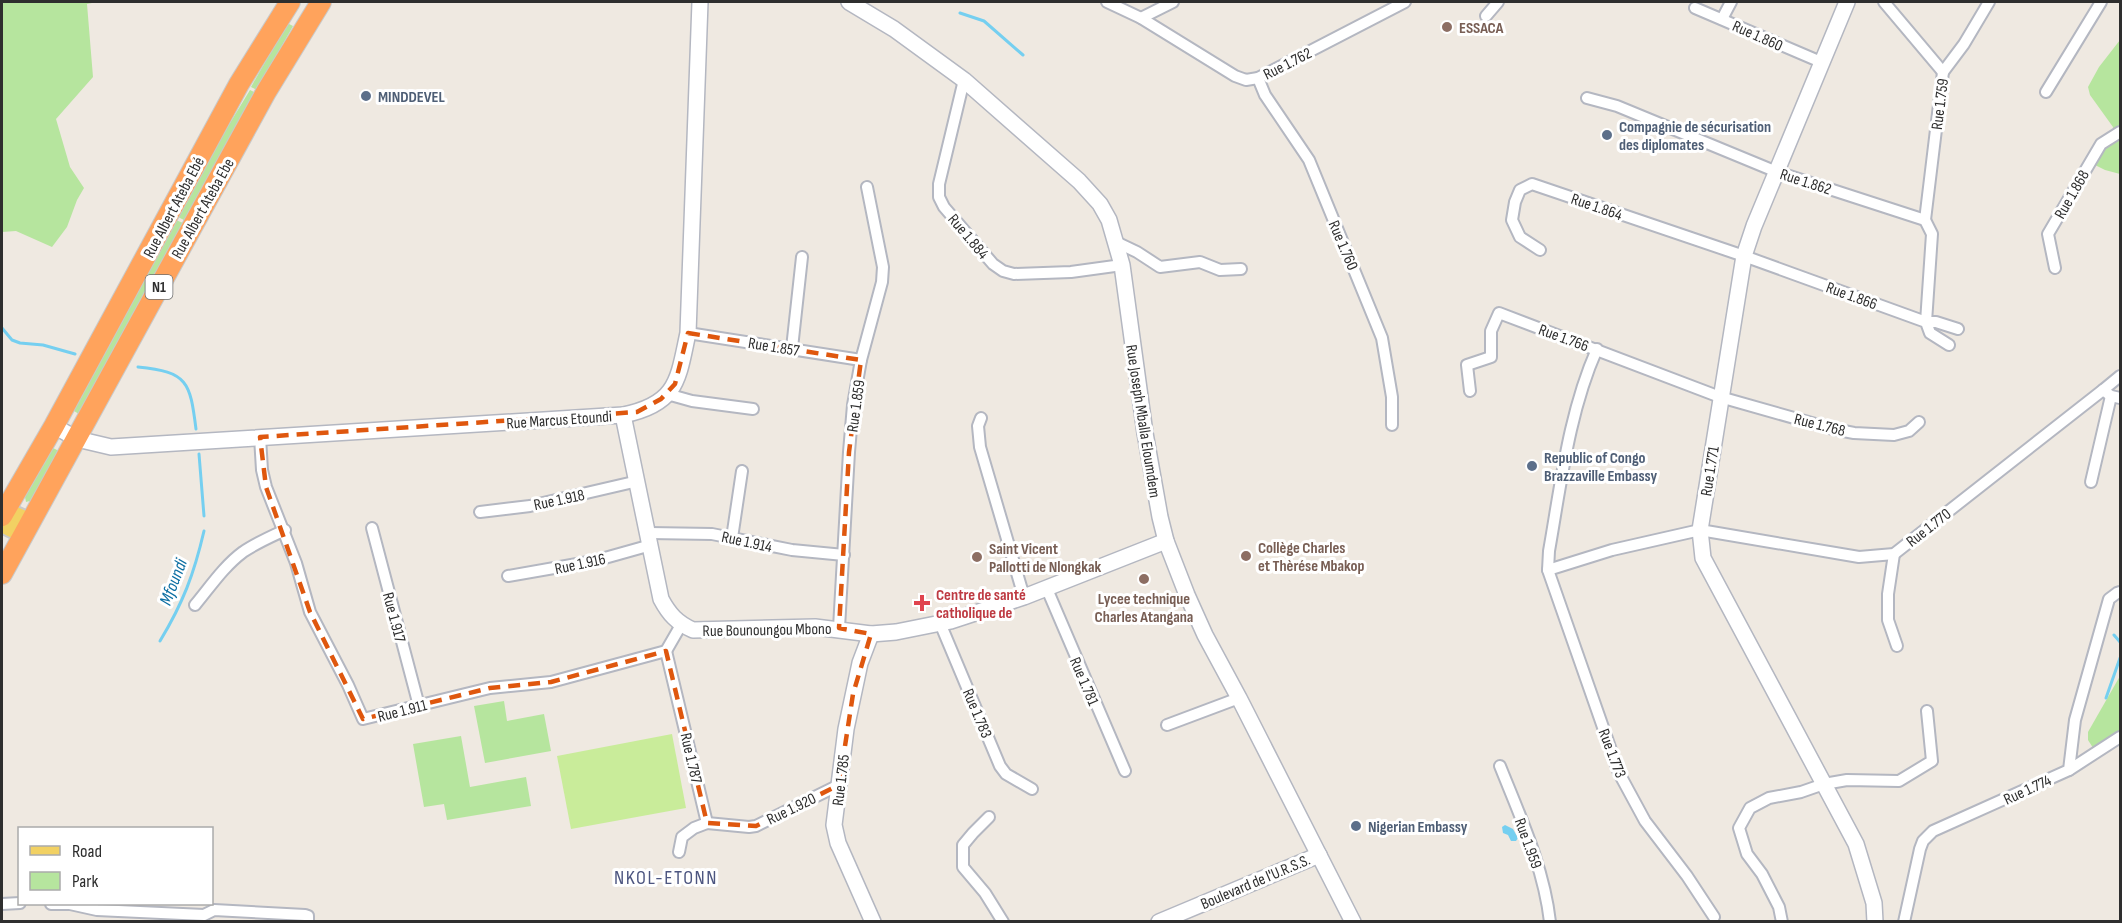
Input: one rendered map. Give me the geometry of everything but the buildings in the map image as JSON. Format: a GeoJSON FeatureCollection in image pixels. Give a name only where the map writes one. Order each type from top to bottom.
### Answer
{"type":"FeatureCollection","features":[{"type":"Feature","properties":{"kind":"highway","name":"Rue Albert Ateba Ebé"},"geometry":{"type":"LineString","coordinates":[[3,513],[54,426],[239,84],[290,2]]}},
{"type":"Feature","properties":{"kind":"highway","name":"Rue Albert Ateba Ebe"},"geometry":{"type":"LineString","coordinates":[[2,574],[266,92],[321,2]]}},
{"type":"Feature","properties":{"kind":"main road"},"geometry":{"type":"LineString","coordinates":[[3,513],[26,527]]}},
{"type":"Feature","properties":{"kind":"street","name":"Rue Marcus Etoundi"},"geometry":{"type":"LineString","coordinates":[[54,426],[77,439],[111,447],[623,415],[650,407],[667,394],[680,372],[688,333],[700,2]]}},
{"type":"Feature","properties":{"kind":"street","name":"Rue 1.762"},"geometry":{"type":"LineString","coordinates":[[1107,2],[1141,18],[1240,79],[1246,80],[1258,78],[1405,2]]}},
{"type":"Feature","properties":{"kind":"street"},"geometry":{"type":"LineString","coordinates":[[1141,18],[1173,2]]}},
{"type":"Feature","properties":{"kind":"street"},"geometry":{"type":"LineString","coordinates":[[1486,16],[1498,2]]}},
{"type":"Feature","properties":{"kind":"street"},"geometry":{"type":"LineString","coordinates":[[1722,19],[1731,2]]}},
{"type":"Feature","properties":{"kind":"street","name":"Rue 1.771"},"geometry":{"type":"LineString","coordinates":[[1847,2],[1754,226],[1744,256],[1700,530],[1703,558],[1856,844],[1874,903],[1875,921]]}},
{"type":"Feature","properties":{"kind":"street"},"geometry":{"type":"LineString","coordinates":[[1884,2],[1943,72]]}},
{"type":"Feature","properties":{"kind":"street","name":"Rue 1.759"},"geometry":{"type":"LineString","coordinates":[[1926,322],[1932,234],[1925,220],[1943,72],[1964,44],[1989,2]]}},
{"type":"Feature","properties":{"kind":"street"},"geometry":{"type":"LineString","coordinates":[[2046,92],[2101,2]]}},
{"type":"Feature","properties":{"kind":"street","name":"Rue Joseph Mballa Eloumdem"},"geometry":{"type":"LineString","coordinates":[[854,3],[921,47],[964,80],[1079,181],[1100,204],[1116,242],[1122,265],[1144,433],[1166,541],[1186,595],[1205,635],[1319,855],[1348,920]]}},
{"type":"Feature","properties":{"kind":"street","name":"Rue 1.860"},"geometry":{"type":"LineString","coordinates":[[1695,8],[1821,62]]}},
{"type":"Feature","properties":{"kind":"street","name":"Rue 1.760"},"geometry":{"type":"LineString","coordinates":[[1258,78],[1265,95],[1309,159],[1378,329],[1387,359],[1392,425]]}},
{"type":"Feature","properties":{"kind":"street","name":"Rue 1.884"},"geometry":{"type":"LineString","coordinates":[[964,80],[939,184],[939,197],[944,207],[993,264],[1003,271],[1014,274],[1071,272],[1122,265]]}},
{"type":"Feature","properties":{"kind":"street","name":"Rue 1.862"},"geometry":{"type":"LineString","coordinates":[[1587,98],[1617,106],[1777,172],[1925,220]]}},
{"type":"Feature","properties":{"kind":"street","name":"Rue 1.868"},"geometry":{"type":"LineString","coordinates":[[2055,268],[2048,234],[2101,144],[2121,132]]}},
{"type":"Feature","properties":{"kind":"street","name":"Rue 1.864"},"geometry":{"type":"LineString","coordinates":[[1540,250],[1520,237],[1512,220],[1520,190],[1532,184],[1744,256]]}},
{"type":"Feature","properties":{"kind":"street","name":"Rue 1.859"},"geometry":{"type":"LineString","coordinates":[[839,628],[849,452],[854,405],[861,360],[882,282],[883,267],[867,187]]}},
{"type":"Feature","properties":{"kind":"street"},"geometry":{"type":"LineString","coordinates":[[1116,242],[1160,267],[1200,262],[1220,270],[1241,269]]}},
{"type":"Feature","properties":{"kind":"street","name":"Rue 1.866"},"geometry":{"type":"LineString","coordinates":[[1744,256],[1926,322],[1930,333],[1949,345]]}},
{"type":"Feature","properties":{"kind":"street"},"geometry":{"type":"LineString","coordinates":[[792,348],[802,257]]}},
{"type":"Feature","properties":{"kind":"street","name":"Rue 1.766"},"geometry":{"type":"LineString","coordinates":[[1470,391],[1467,365],[1491,357],[1491,331],[1499,313],[1720,397]]}},
{"type":"Feature","properties":{"kind":"street"},"geometry":{"type":"LineString","coordinates":[[1926,322],[1936,322],[1958,329]]}},
{"type":"Feature","properties":{"kind":"street","name":"Rue 1.857"},"geometry":{"type":"LineString","coordinates":[[688,333],[861,360]]}},
{"type":"Feature","properties":{"kind":"street","name":"Rue 1.773"},"geometry":{"type":"LineString","coordinates":[[1597,349],[1580,390],[1571,430],[1549,551],[1548,570],[1619,773],[1645,821],[1687,876],[1714,917]]}},
{"type":"Feature","properties":{"kind":"street","name":"Rue 1.770"},"geometry":{"type":"LineString","coordinates":[[1700,530],[1859,557],[1894,554],[2111,395],[2121,376]]}},
{"type":"Feature","properties":{"kind":"street"},"geometry":{"type":"LineString","coordinates":[[667,394],[692,401],[753,409]]}},
{"type":"Feature","properties":{"kind":"street"},"geometry":{"type":"LineString","coordinates":[[2091,482],[2111,395]]}},
{"type":"Feature","properties":{"kind":"street","name":"Rue 1.768"},"geometry":{"type":"LineString","coordinates":[[1720,397],[1854,433],[1902,434],[1910,431],[1919,422]]}},
{"type":"Feature","properties":{"kind":"street","name":"Rue Bounoungou Mbono"},"geometry":{"type":"LineString","coordinates":[[623,415],[661,598],[669,614],[681,625],[693,630],[815,627],[839,628],[871,634],[896,632],[940,623],[1024,597],[1166,541]]}},
{"type":"Feature","properties":{"kind":"street"},"geometry":{"type":"LineString","coordinates":[[981,418],[978,426],[980,447],[1024,597]]}},
{"type":"Feature","properties":{"kind":"street","name":"Rue 1.911"},"geometry":{"type":"LineString","coordinates":[[260,437],[262,470],[266,487],[285,530],[310,612],[363,719],[490,688],[551,682],[666,651]]}},
{"type":"Feature","properties":{"kind":"street"},"geometry":{"type":"LineString","coordinates":[[732,538],[742,471]]}},
{"type":"Feature","properties":{"kind":"street","name":"Rue 1.918"},"geometry":{"type":"LineString","coordinates":[[480,512],[530,506],[638,481]]}},
{"type":"Feature","properties":{"kind":"street","name":"Rue 1.917"},"geometry":{"type":"LineString","coordinates":[[372,528],[419,706]]}},
{"type":"Feature","properties":{"kind":"street"},"geometry":{"type":"LineString","coordinates":[[195,605],[242,553],[285,530]]}},
{"type":"Feature","properties":{"kind":"street"},"geometry":{"type":"LineString","coordinates":[[1548,570],[1612,550],[1700,530]]}},
{"type":"Feature","properties":{"kind":"street","name":"Rue 1.914"},"geometry":{"type":"LineString","coordinates":[[650,539],[712,534],[792,550],[844,555]]}},
{"type":"Feature","properties":{"kind":"street","name":"Rue 1.916"},"geometry":{"type":"LineString","coordinates":[[508,576],[594,561],[650,539]]}},
{"type":"Feature","properties":{"kind":"street"},"geometry":{"type":"LineString","coordinates":[[1894,554],[1888,594],[1888,620],[1897,646]]}},
{"type":"Feature","properties":{"kind":"street","name":"Rue 1.781"},"geometry":{"type":"LineString","coordinates":[[1047,589],[1125,771]]}},
{"type":"Feature","properties":{"kind":"street","name":"Rue 1.774"},"geometry":{"type":"LineString","coordinates":[[1904,921],[1920,849],[1933,831],[2069,770],[2075,720],[2087,674],[2109,599],[2121,592]]}},
{"type":"Feature","properties":{"kind":"street","name":"Rue 1.783"},"geometry":{"type":"LineString","coordinates":[[940,623],[1000,766],[1006,774],[1032,789]]}},
{"type":"Feature","properties":{"kind":"street"},"geometry":{"type":"LineString","coordinates":[[666,651],[681,625]]}},
{"type":"Feature","properties":{"kind":"street","name":"Rue 1.785"},"geometry":{"type":"LineString","coordinates":[[871,634],[860,663],[846,729],[835,833],[873,921]]}},
{"type":"Feature","properties":{"kind":"street","name":"Rue 1.787"},"geometry":{"type":"LineString","coordinates":[[666,651],[707,823]]}},
{"type":"Feature","properties":{"kind":"street"},"geometry":{"type":"LineString","coordinates":[[1167,725],[1239,698]]}},
{"type":"Feature","properties":{"kind":"street"},"geometry":{"type":"LineString","coordinates":[[1782,921],[1779,907],[1762,874],[1747,854],[1739,828],[1750,808],[1769,798],[1801,792],[1824,784],[1847,780],[1899,781],[1932,761],[1927,711]]}},
{"type":"Feature","properties":{"kind":"street"},"geometry":{"type":"LineString","coordinates":[[2069,770],[2121,737]]}},
{"type":"Feature","properties":{"kind":"street","name":"Rue 1.959"},"geometry":{"type":"LineString","coordinates":[[1500,766],[1527,834],[1543,884],[1550,921]]}},
{"type":"Feature","properties":{"kind":"street","name":"Rue 1.920"},"geometry":{"type":"LineString","coordinates":[[707,823],[756,826],[839,785]]}},
{"type":"Feature","properties":{"kind":"street"},"geometry":{"type":"LineString","coordinates":[[989,817],[963,845],[963,867],[985,893],[1003,921]]}},
{"type":"Feature","properties":{"kind":"street"},"geometry":{"type":"LineString","coordinates":[[679,852],[682,837],[694,828],[707,823]]}},
{"type":"Feature","properties":{"kind":"street","name":"Boulevard de l'U.R.S.S."},"geometry":{"type":"LineString","coordinates":[[1159,921],[1319,855]]}},
{"type":"Feature","properties":{"kind":"street"},"geometry":{"type":"LineString","coordinates":[[2,904],[18,903]]}},
{"type":"Feature","properties":{"kind":"street"},"geometry":{"type":"LineString","coordinates":[[74,905],[97,910],[203,918],[214,910],[305,915],[308,916],[308,921]]}},
{"type":"Feature","properties":{"kind":"highlighted area"},"geometry":{"type":"Polygon","coordinates":[[[688,333],[861,360],[849,452],[839,628],[871,634],[853,694],[839,785],[756,826],[707,823],[666,651],[551,682],[490,688],[363,719],[310,612],[266,487],[260,437],[637,412],[661,399],[675,384],[688,333]]]}},
{"type":"Feature","properties":{"kind":"green space"},"geometry":{"type":"Polygon","coordinates":[[[2,2],[97,2],[87,4],[93,77],[56,119],[70,167],[84,188],[67,227],[52,247],[16,231],[2,232],[2,2]]]}},
{"type":"Feature","properties":{"kind":"green space"},"geometry":{"type":"Polygon","coordinates":[[[287,23],[293,26],[257,90],[251,87],[287,23]]]}},
{"type":"Feature","properties":{"kind":"green space"},"geometry":{"type":"Polygon","coordinates":[[[2120,40],[2120,174],[2095,165],[2098,155],[2110,145],[2113,127],[2090,95],[2088,87],[2099,67],[2120,40]]]}},
{"type":"Feature","properties":{"kind":"green space"},"geometry":{"type":"Polygon","coordinates":[[[250,90],[256,93],[184,220],[178,217],[213,151],[250,90]]]}},
{"type":"Feature","properties":{"kind":"green space"},"geometry":{"type":"Polygon","coordinates":[[[176,220],[183,223],[79,414],[74,411],[176,220]]]}},
{"type":"Feature","properties":{"kind":"green space"},"geometry":{"type":"Polygon","coordinates":[[[53,448],[59,451],[30,501],[26,502],[25,497],[53,448]]]}},
{"type":"Feature","properties":{"kind":"green space"},"geometry":{"type":"Polygon","coordinates":[[[2120,676],[2120,735],[2095,751],[2088,740],[2088,732],[2120,676]]]}},
{"type":"Feature","properties":{"kind":"green space"},"geometry":{"type":"Polygon","coordinates":[[[504,701],[507,721],[544,714],[551,751],[485,763],[474,706],[504,701]]]}},
{"type":"Feature","properties":{"kind":"green space"},"geometry":{"type":"Polygon","coordinates":[[[672,734],[686,808],[571,829],[557,756],[672,734]]]}},
{"type":"Feature","properties":{"kind":"green space"},"geometry":{"type":"Polygon","coordinates":[[[461,736],[470,787],[526,777],[531,806],[447,820],[444,804],[424,807],[413,744],[461,736]]]}},
{"type":"Feature","properties":{"kind":"water"},"geometry":{"type":"Polygon","coordinates":[[[1505,825],[1513,829],[1518,838],[1516,841],[1511,841],[1508,835],[1503,833],[1502,827],[1505,825]]]}},
{"type":"Feature","properties":{"kind":"waterway"},"geometry":{"type":"LineString","coordinates":[[960,13],[984,21],[1023,55]]}},
{"type":"Feature","properties":{"kind":"waterway","name":"Mfoundi"},"geometry":{"type":"LineString","coordinates":[[2,328],[12,340],[20,343],[43,345],[75,354]]}},
{"type":"Feature","properties":{"kind":"waterway","name":"Mfoundi"},"geometry":{"type":"LineString","coordinates":[[138,367],[167,372],[184,382],[191,400],[196,429]]}},
{"type":"Feature","properties":{"kind":"waterway","name":"Mfoundi"},"geometry":{"type":"LineString","coordinates":[[199,454],[204,516]]}},
{"type":"Feature","properties":{"kind":"waterway","name":"Mfoundi"},"geometry":{"type":"LineString","coordinates":[[160,641],[187,588],[204,531]]}},
{"type":"Feature","properties":{"kind":"waterway"},"geometry":{"type":"LineString","coordinates":[[2114,635],[2120,642]]}},
{"type":"Feature","properties":{"kind":"waterway"},"geometry":{"type":"LineString","coordinates":[[2106,698],[2120,658]]}},
{"type":"Feature","properties":{"kind":"place","name":"ESSACA"},"geometry":{"type":"Point","coordinates":[1447,27]}},
{"type":"Feature","properties":{"kind":"place","name":"MINDDEVEL"},"geometry":{"type":"Point","coordinates":[366,96]}},
{"type":"Feature","properties":{"kind":"place","name":"Compagnie de sécurisation des diplomates"},"geometry":{"type":"Point","coordinates":[1607,135]}},
{"type":"Feature","properties":{"kind":"place","name":"Republic of Congo Brazzaville Embassy"},"geometry":{"type":"Point","coordinates":[1532,466]}},
{"type":"Feature","properties":{"kind":"place","name":"Collège Charles et Thèrése Mbakop"},"geometry":{"type":"Point","coordinates":[1246,556]}},
{"type":"Feature","properties":{"kind":"place","name":"Saint Vicent Pallotti de Nlongkak"},"geometry":{"type":"Point","coordinates":[977,557]}},
{"type":"Feature","properties":{"kind":"place","name":"Lycee technique Charles Atangana"},"geometry":{"type":"Point","coordinates":[1144,579]}},
{"type":"Feature","properties":{"kind":"place","name":"Centre de santé catholique de"},"geometry":{"type":"Point","coordinates":[922,603]}},
{"type":"Feature","properties":{"kind":"place","name":"Nigerian Embassy"},"geometry":{"type":"Point","coordinates":[1356,826]}},
{"type":"Feature","properties":{"kind":"district","name":"NKOL-ETONN"},"geometry":{"type":"Point","coordinates":[666,877]}}]}
